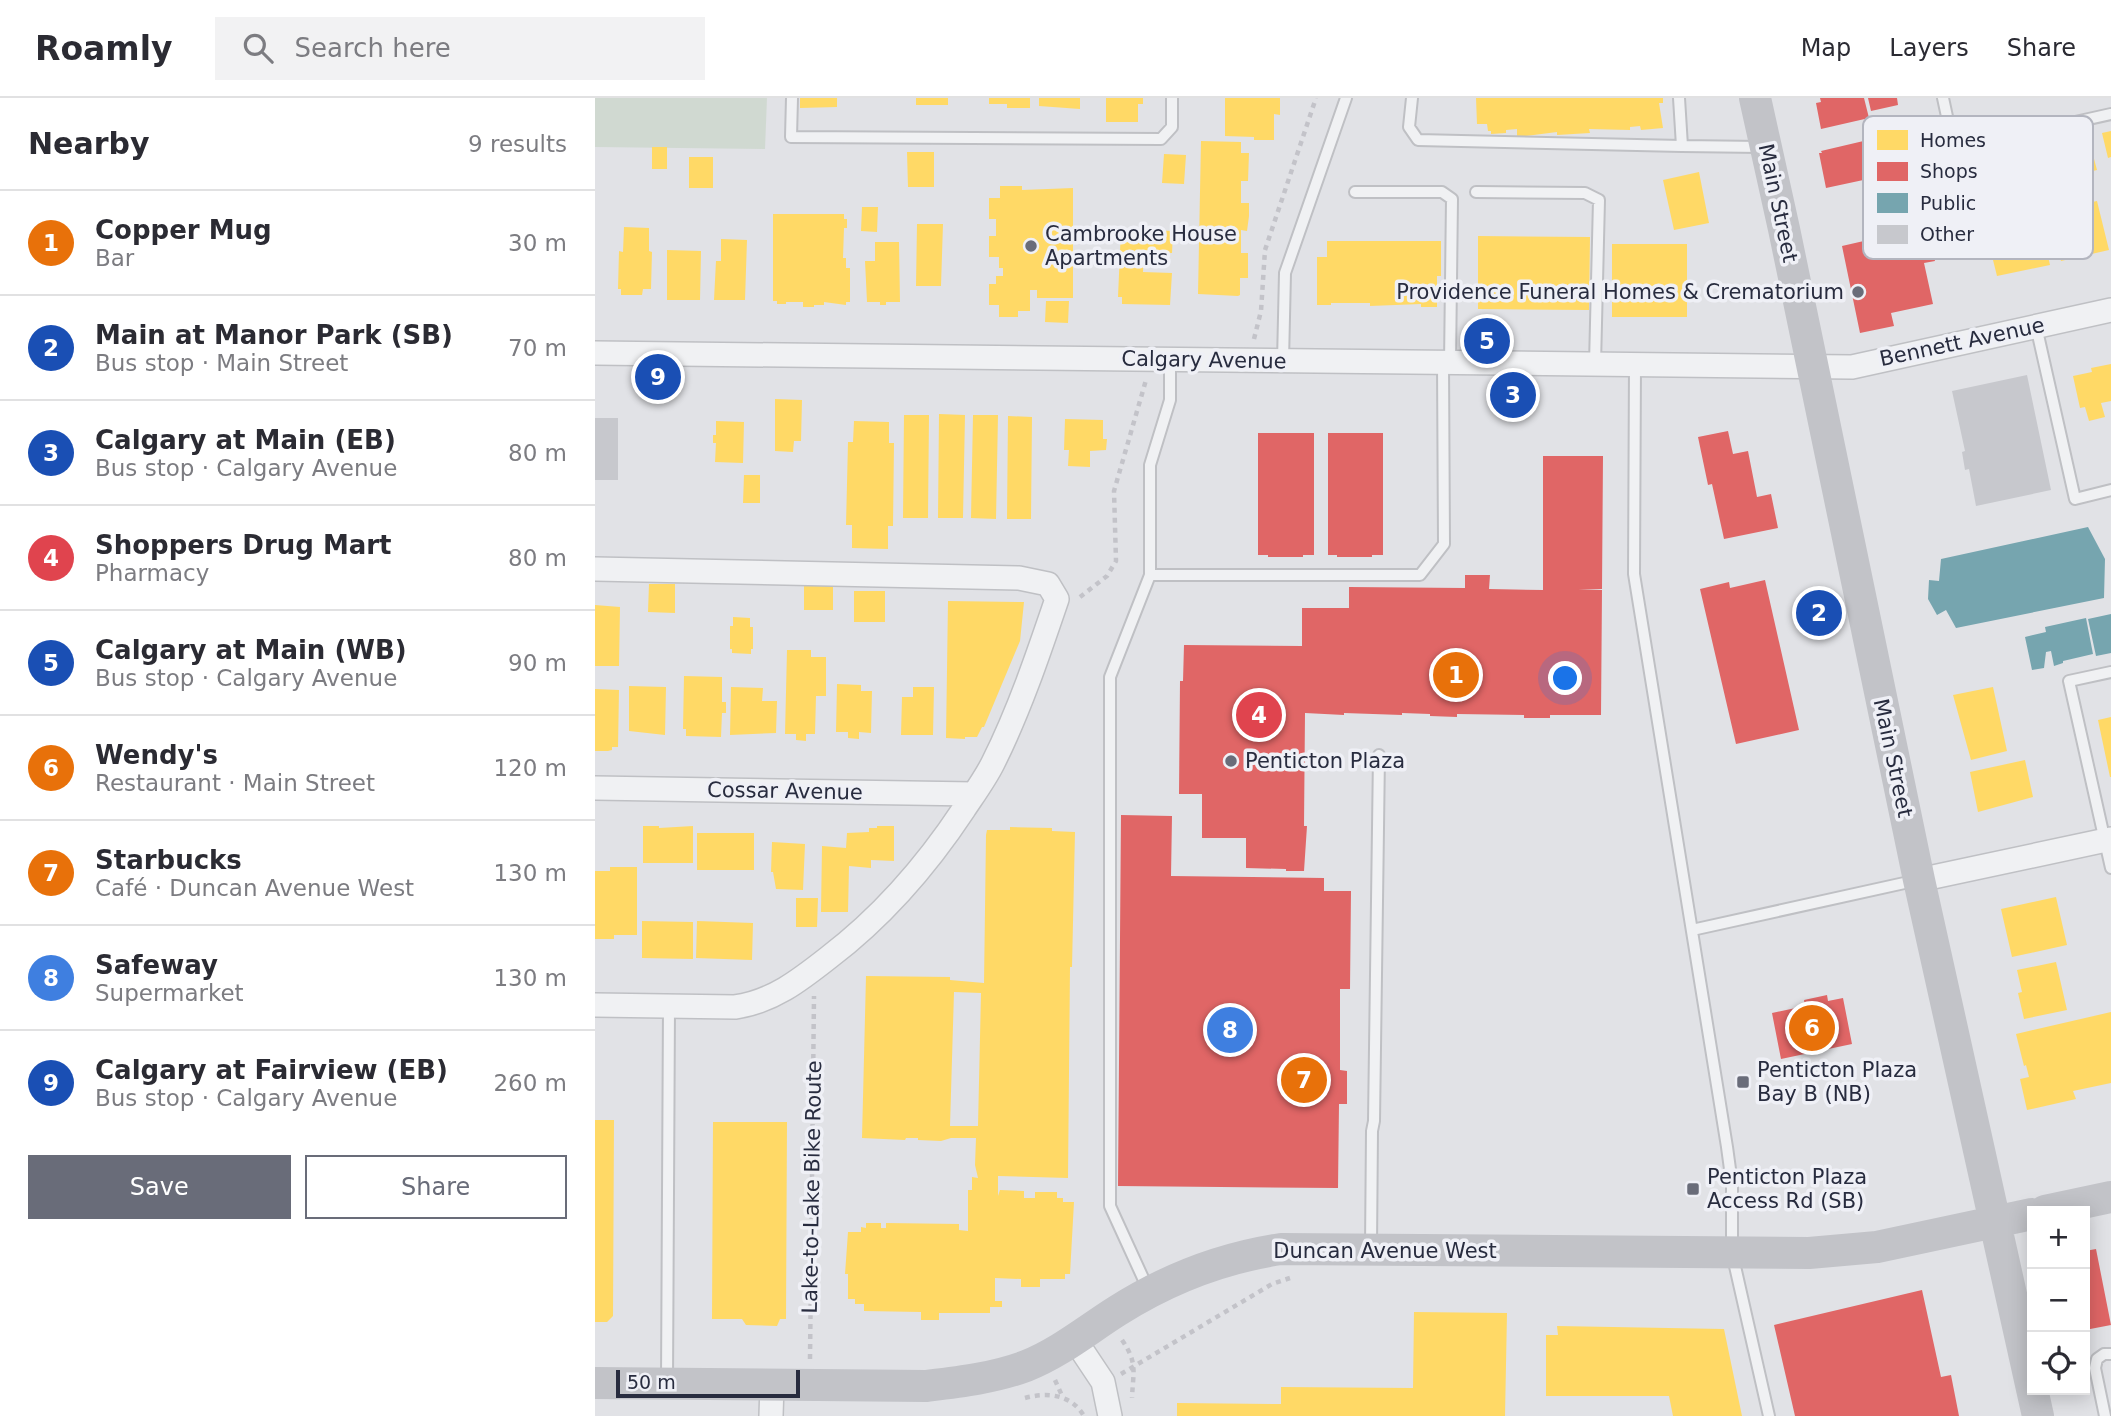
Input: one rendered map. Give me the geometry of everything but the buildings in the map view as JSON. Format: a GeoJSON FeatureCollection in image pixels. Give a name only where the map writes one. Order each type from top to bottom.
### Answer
{"type":"FeatureCollection","features":[{"type":"Feature","properties":{"kind":"street","name":"Main Street"},"geometry":{"type":"LineString","coordinates":[[1755,98],[1919,880],[2038,1416]]}},
{"type":"Feature","properties":{"kind":"street","name":"Bennett Avenue"},"geometry":{"type":"LineString","coordinates":[[1812,366],[1852,367],[2111,310]]}},
{"type":"Feature","properties":{"kind":"street","name":"Calgary Avenue"},"geometry":{"type":"LineString","coordinates":[[595,352],[1812,366]]}},
{"type":"Feature","properties":{"kind":"street"},"geometry":{"type":"LineString","coordinates":[[595,569],[1019,578],[1048,584],[1057,599],[1029,681],[992,765],[923,865],[889,904],[849,942],[793,985],[752,1005],[595,1005]]}},
{"type":"Feature","properties":{"kind":"street","name":"Cossar Avenue"},"geometry":{"type":"LineString","coordinates":[[595,788],[974,794]]}},
{"type":"Feature","properties":{"kind":"street"},"geometry":{"type":"LineString","coordinates":[[1919,880],[2108,840]]}},
{"type":"Feature","properties":{"kind":"street"},"geometry":{"type":"LineString","coordinates":[[2069,1206],[2111,1197]]}},
{"type":"Feature","properties":{"kind":"street","name":"Duncan Avenue West"},"geometry":{"type":"LineString","coordinates":[[595,1383],[926,1385],[966,1381],[1025,1366],[1075,1340],[1149,1291],[1204,1266],[1246,1254],[1300,1248],[1841,1252],[1877,1247],[2027,1215]]}},
{"type":"Feature","properties":{"kind":"street"},"geometry":{"type":"LineString","coordinates":[[1075,1340],[1103,1382],[1110,1416]]}},
{"type":"Feature","properties":{"kind":"street"},"geometry":{"type":"LineString","coordinates":[[771,1416],[772,1385]]}},
{"type":"Feature","properties":{"kind":"lane"},"geometry":{"type":"LineString","coordinates":[[792,98],[791,138],[1147,139],[1161,139],[1171,127],[1172,98]]}},
{"type":"Feature","properties":{"kind":"lane"},"geometry":{"type":"LineString","coordinates":[[1283,361],[1285,273],[1346,98]]}},
{"type":"Feature","properties":{"kind":"lane"},"geometry":{"type":"LineString","coordinates":[[1412,98],[1409,127],[1419,139],[1766,147]]}},
{"type":"Feature","properties":{"kind":"lane"},"geometry":{"type":"LineString","coordinates":[[1679,98],[1682,146]]}},
{"type":"Feature","properties":{"kind":"lane"},"geometry":{"type":"LineString","coordinates":[[1943,98],[1947,116]]}},
{"type":"Feature","properties":{"kind":"lane"},"geometry":{"type":"LineString","coordinates":[[2093,118],[2111,114]]}},
{"type":"Feature","properties":{"kind":"lane"},"geometry":{"type":"LineString","coordinates":[[1476,191],[1585,193],[1599,200],[1595,364]]}},
{"type":"Feature","properties":{"kind":"lane"},"geometry":{"type":"LineString","coordinates":[[1150,575],[1420,575],[1444,544],[1446,363],[1452,199],[1442,192],[1355,192]]}},
{"type":"Feature","properties":{"kind":"lane"},"geometry":{"type":"LineString","coordinates":[[2036,326],[2075,499],[2111,491]]}},
{"type":"Feature","properties":{"kind":"lane"},"geometry":{"type":"LineString","coordinates":[[1149,1291],[1110,1206],[1110,677],[1150,575],[1150,465],[1170,400],[1170,359]]}},
{"type":"Feature","properties":{"kind":"lane"},"geometry":{"type":"LineString","coordinates":[[1635,364],[1634,574],[1727,1147],[1732,1184],[1732,1252],[1769,1416]]}},
{"type":"Feature","properties":{"kind":"lane"},"geometry":{"type":"LineString","coordinates":[[2111,672],[2069,681],[2108,840],[2111,868]]}},
{"type":"Feature","properties":{"kind":"lane"},"geometry":{"type":"LineString","coordinates":[[1371,1248],[1379,755]]}},
{"type":"Feature","properties":{"kind":"lane"},"geometry":{"type":"LineString","coordinates":[[1692,930],[1919,880]]}},
{"type":"Feature","properties":{"kind":"lane"},"geometry":{"type":"LineString","coordinates":[[667,1384],[669,1006]]}},
{"type":"Feature","properties":{"kind":"lane"},"geometry":{"type":"LineString","coordinates":[[2105,1416],[2095,1367],[2097,1359],[2104,1354],[2111,1354]]}},
{"type":"Feature","properties":{"kind":"path"},"geometry":{"type":"LineString","coordinates":[[1249,360],[1261,311],[1265,250],[1316,98]]}},
{"type":"Feature","properties":{"kind":"path","name":"Lake-to-Lake Bike Route"},"geometry":{"type":"LineString","coordinates":[[810,1385],[814,988]]}},
{"type":"Feature","properties":{"kind":"path"},"geometry":{"type":"LineString","coordinates":[[1073,1403],[1103,1382],[1135,1367],[1151,1354],[1272,1284],[1298,1275]]}},
{"type":"Feature","properties":{"kind":"shaded area"},"geometry":{"type":"Polygon","coordinates":[[[595,98],[767,98],[765,149],[595,147],[595,98]]]}},
{"type":"Feature","properties":{"kind":"place","name":"Cambrooke House Apartments"},"geometry":{"type":"Point","coordinates":[1031,246]}},
{"type":"Feature","properties":{"kind":"place","name":"Providence Funeral Homes & Crematorium"},"geometry":{"type":"Point","coordinates":[1858,292]}},
{"type":"Feature","properties":{"kind":"place","name":"Calgary at Main (WB)"},"geometry":{"type":"Point","coordinates":[1487,341]}},
{"type":"Feature","properties":{"kind":"place","name":"Calgary at Fairview (EB)"},"geometry":{"type":"Point","coordinates":[658,377]}},
{"type":"Feature","properties":{"kind":"place","name":"Calgary at Main (EB)"},"geometry":{"type":"Point","coordinates":[1513,395]}},
{"type":"Feature","properties":{"kind":"place","name":"Main at Manor Park (SB)"},"geometry":{"type":"Point","coordinates":[1819,613]}},
{"type":"Feature","properties":{"kind":"place","name":"Copper Mug"},"geometry":{"type":"Point","coordinates":[1456,675]}},
{"type":"Feature","properties":{"kind":"place","name":"Shoppers Drug Mart"},"geometry":{"type":"Point","coordinates":[1259,715]}},
{"type":"Feature","properties":{"kind":"place","name":"Penticton Plaza"},"geometry":{"type":"Point","coordinates":[1231,761]}},
{"type":"Feature","properties":{"kind":"place","name":"Wendy's"},"geometry":{"type":"Point","coordinates":[1812,1028]}},
{"type":"Feature","properties":{"kind":"place","name":"Safeway"},"geometry":{"type":"Point","coordinates":[1230,1030]}},
{"type":"Feature","properties":{"kind":"place","name":"Starbucks"},"geometry":{"type":"Point","coordinates":[1304,1080]}},
{"type":"Feature","properties":{"kind":"place","name":"Penticton Plaza Bay B (NB)"},"geometry":{"type":"Point","coordinates":[1743,1082]}},
{"type":"Feature","properties":{"kind":"place","name":"Penticton Plaza Access Rd (SB)"},"geometry":{"type":"Point","coordinates":[1693,1189]}}]}
